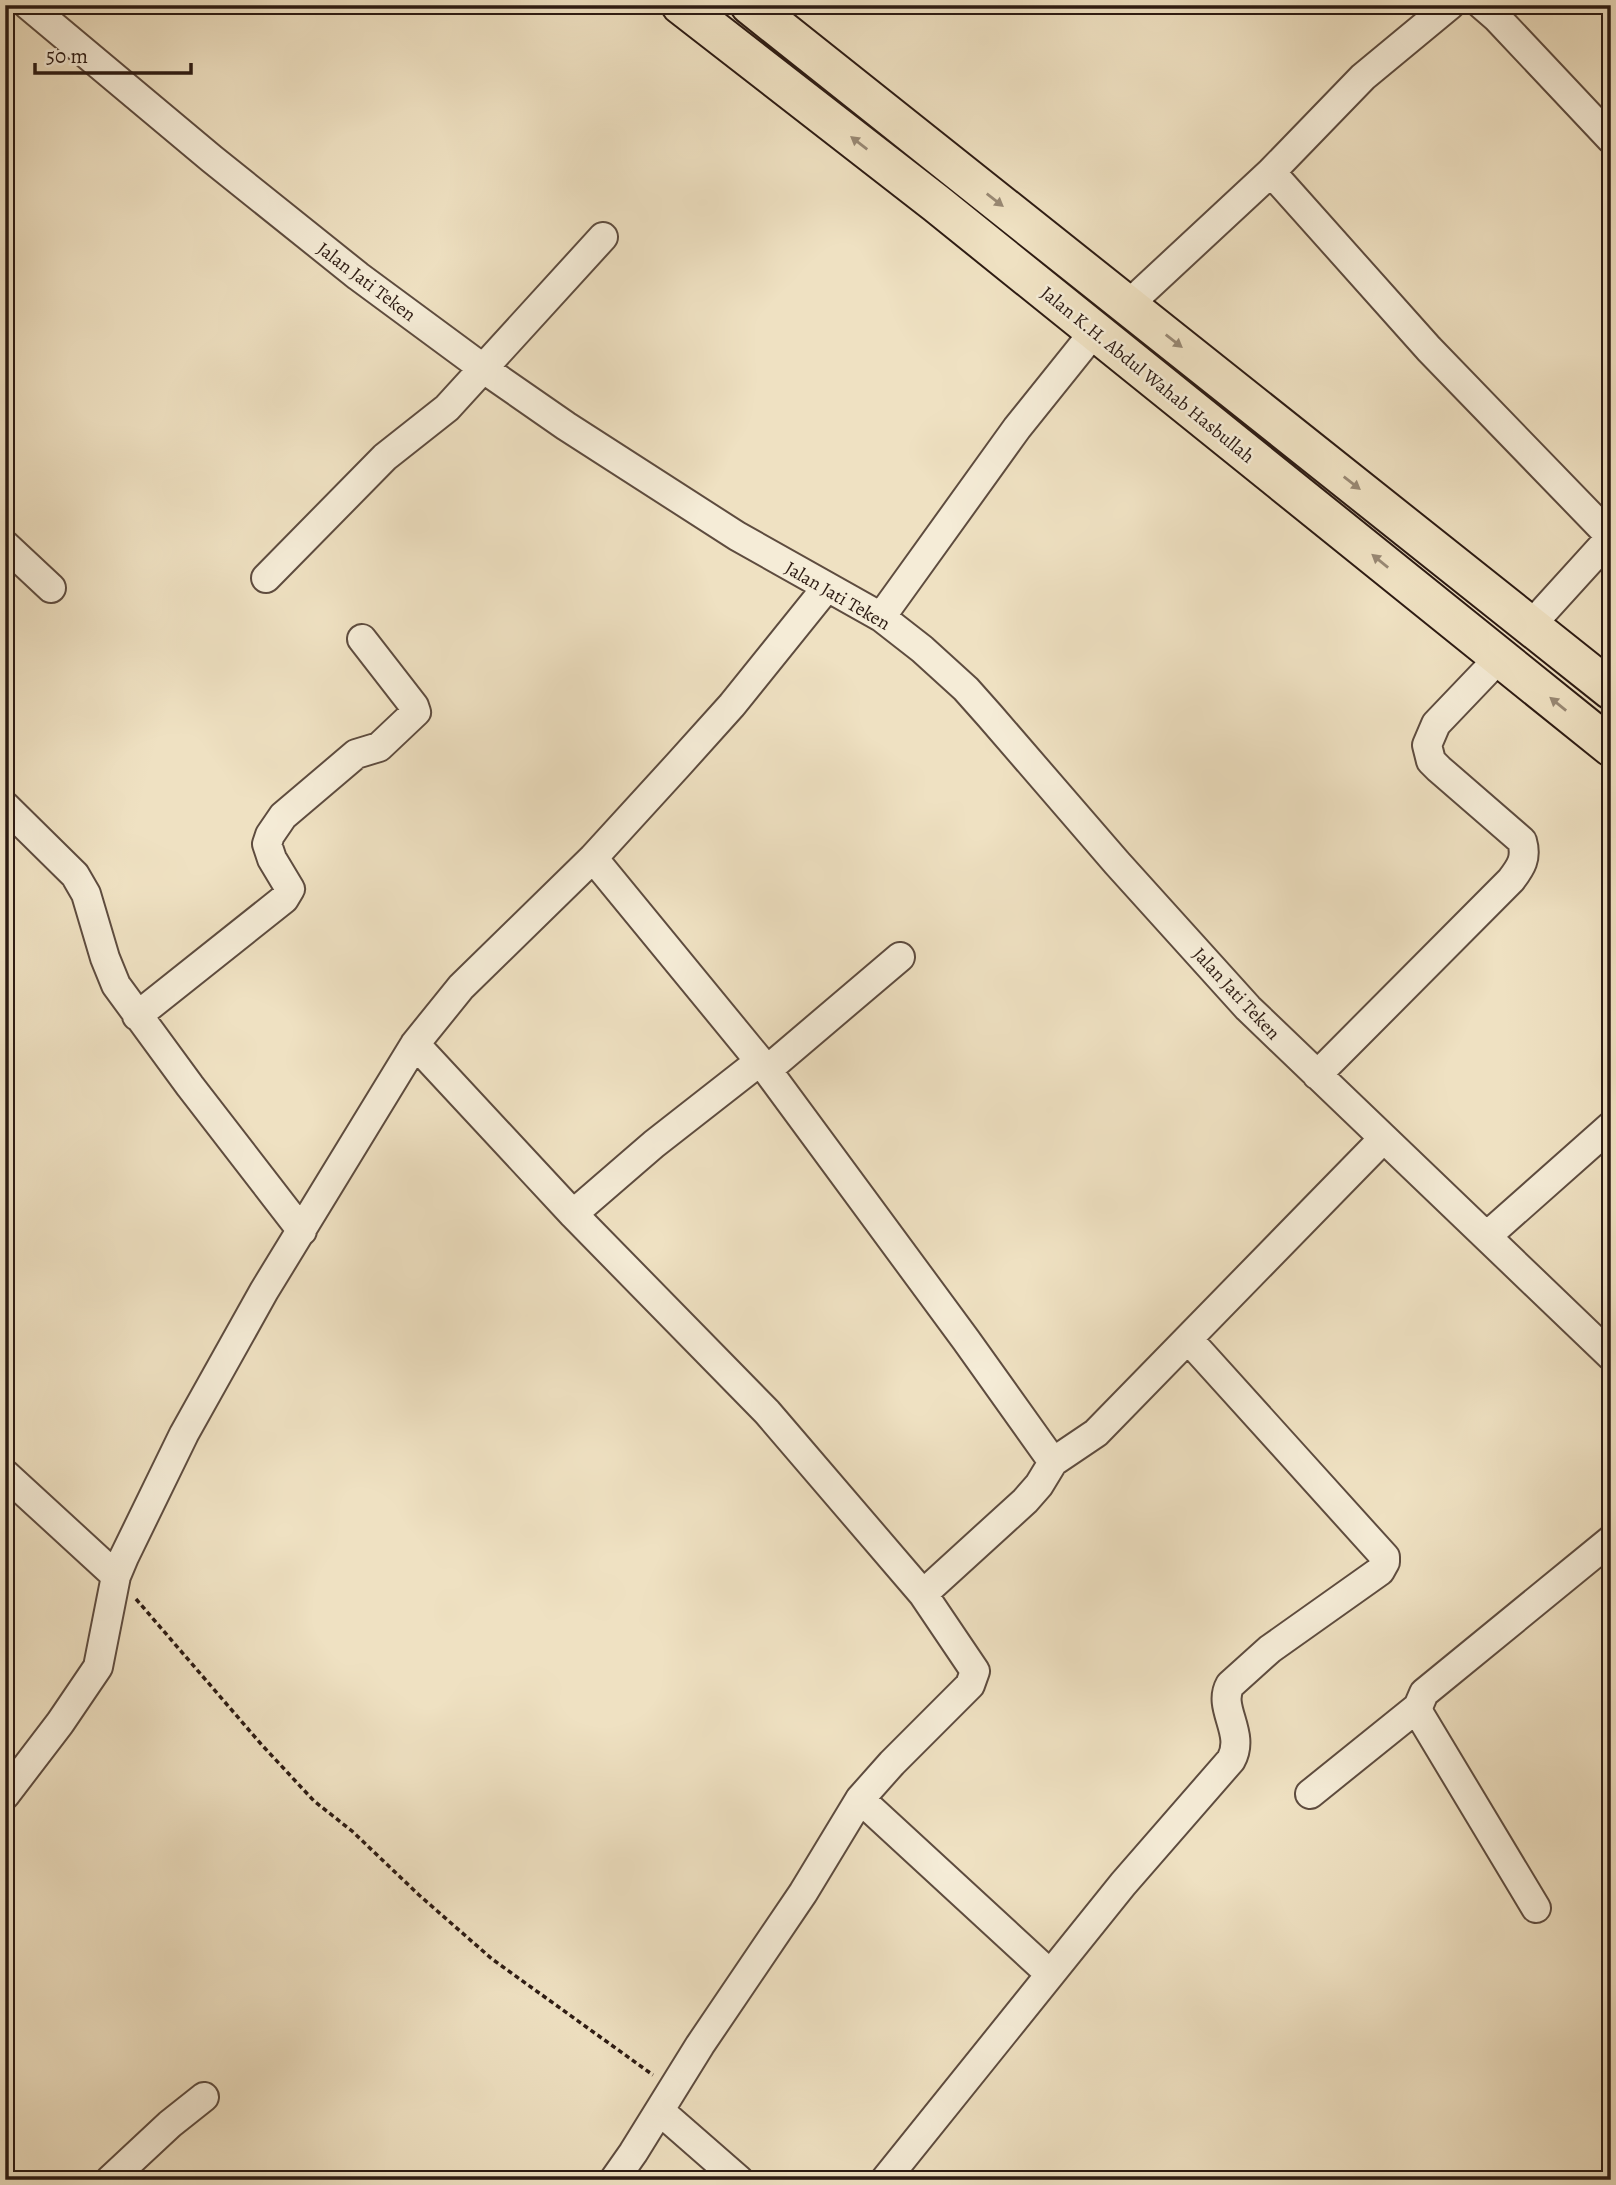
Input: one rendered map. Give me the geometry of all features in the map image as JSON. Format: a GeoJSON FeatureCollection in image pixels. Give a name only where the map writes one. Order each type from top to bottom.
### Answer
{"type":"FeatureCollection","features":[{"type":"Feature","properties":{"kind":"highway","name":"Jalan K.H. Abdul Wahab Hasbullah"},"geometry":{"type":"LineString","coordinates":[[681,5],[894,170],[1611,747]]}},
{"type":"Feature","properties":{"kind":"highway"},"geometry":{"type":"LineString","coordinates":[[733,5],[912,145],[917,159],[894,170]]}},
{"type":"Feature","properties":{"kind":"highway","name":"Jalan K.H. Abdul Wahab Hasbullah"},"geometry":{"type":"LineString","coordinates":[[750,5],[1611,690]]}},
{"type":"Feature","properties":{"kind":"highway"},"geometry":{"type":"LineString","coordinates":[[957,169],[946,170],[939,179],[940,186],[948,196],[1061,290],[1102,329],[1109,342]]}},
{"type":"Feature","properties":{"kind":"street","name":"Jalan Jati Teken"},"geometry":{"type":"LineString","coordinates":[[28,5],[358,276],[484,369],[566,426],[737,536],[881,617],[922,649],[966,689],[1225,983],[1317,1075],[1611,1356]]}},
{"type":"Feature","properties":{"kind":"street"},"geometry":{"type":"LineString","coordinates":[[1128,305],[1271,172],[1363,77],[1450,5]]}},
{"type":"Feature","properties":{"kind":"street"},"geometry":{"type":"LineString","coordinates":[[1497,10],[1611,139]]}},
{"type":"Feature","properties":{"kind":"street"},"geometry":{"type":"LineString","coordinates":[[1271,172],[1429,349],[1611,537],[1531,625]]}},
{"type":"Feature","properties":{"kind":"street"},"geometry":{"type":"LineString","coordinates":[[266,578],[385,457],[447,408],[603,237]]}},
{"type":"Feature","properties":{"kind":"street"},"geometry":{"type":"LineString","coordinates":[[881,617],[1017,428],[1086,342],[1109,342]]}},
{"type":"Feature","properties":{"kind":"street"},"geometry":{"type":"LineString","coordinates":[[5,545],[51,588]]}},
{"type":"Feature","properties":{"kind":"street"},"geometry":{"type":"LineString","coordinates":[[5,1795],[98,1667],[117,1576],[124,1557],[184,1434],[264,1291],[415,1044],[461,987],[593,858],[732,705],[827,587]]}},
{"type":"Feature","properties":{"kind":"street"},"geometry":{"type":"LineString","coordinates":[[137,1016],[284,899],[290,889],[272,859],[267,844],[283,816],[356,754],[379,747],[416,712],[362,639]]}},
{"type":"Feature","properties":{"kind":"street"},"geometry":{"type":"LineString","coordinates":[[1317,1075],[1511,880],[1523,862],[1523,847],[1519,838],[1431,761],[1427,745],[1436,724],[1500,657]]}},
{"type":"Feature","properties":{"kind":"street"},"geometry":{"type":"LineString","coordinates":[[5,806],[75,875],[86,894],[116,985],[302,1231]]}},
{"type":"Feature","properties":{"kind":"street"},"geometry":{"type":"LineString","coordinates":[[593,858],[764,1065],[1053,1462]]}},
{"type":"Feature","properties":{"kind":"street"},"geometry":{"type":"LineString","coordinates":[[573,1214],[654,1144],[764,1065],[900,957]]}},
{"type":"Feature","properties":{"kind":"street"},"geometry":{"type":"LineString","coordinates":[[415,1044],[573,1214],[766,1412],[923,1594],[973,1667],[975,1675],[970,1685],[860,1799],[803,1893],[614,2180]]}},
{"type":"Feature","properties":{"kind":"street"},"geometry":{"type":"LineString","coordinates":[[1487,1236],[1611,1126]]}},
{"type":"Feature","properties":{"kind":"street"},"geometry":{"type":"LineString","coordinates":[[923,1594],[1025,1501],[1053,1462],[1096,1433],[1384,1139]]}},
{"type":"Feature","properties":{"kind":"street"},"geometry":{"type":"LineString","coordinates":[[886,2180],[1123,1884],[1231,1760],[1237,1744],[1228,1712],[1227,1690],[1230,1685],[1270,1649],[1380,1571],[1385,1562],[1385,1557],[1188,1339]]}},
{"type":"Feature","properties":{"kind":"street"},"geometry":{"type":"LineString","coordinates":[[5,1474],[117,1576]]}},
{"type":"Feature","properties":{"kind":"street"},"geometry":{"type":"LineString","coordinates":[[1310,1794],[1418,1707],[1424,1693],[1611,1540]]}},
{"type":"Feature","properties":{"kind":"street"},"geometry":{"type":"LineString","coordinates":[[1418,1707],[1420,1715],[1536,1908]]}},
{"type":"Feature","properties":{"kind":"street"},"geometry":{"type":"LineString","coordinates":[[860,1799],[1050,1974]]}},
{"type":"Feature","properties":{"kind":"street"},"geometry":{"type":"LineString","coordinates":[[110,2180],[170,2124],[204,2097]]}},
{"type":"Feature","properties":{"kind":"street"},"geometry":{"type":"LineString","coordinates":[[666,2100],[739,2180]]}},
{"type":"Feature","properties":{"kind":"path"},"geometry":{"type":"LineString","coordinates":[[117,1576],[261,1744],[314,1801],[352,1831],[492,1959],[666,2100]]}}]}
